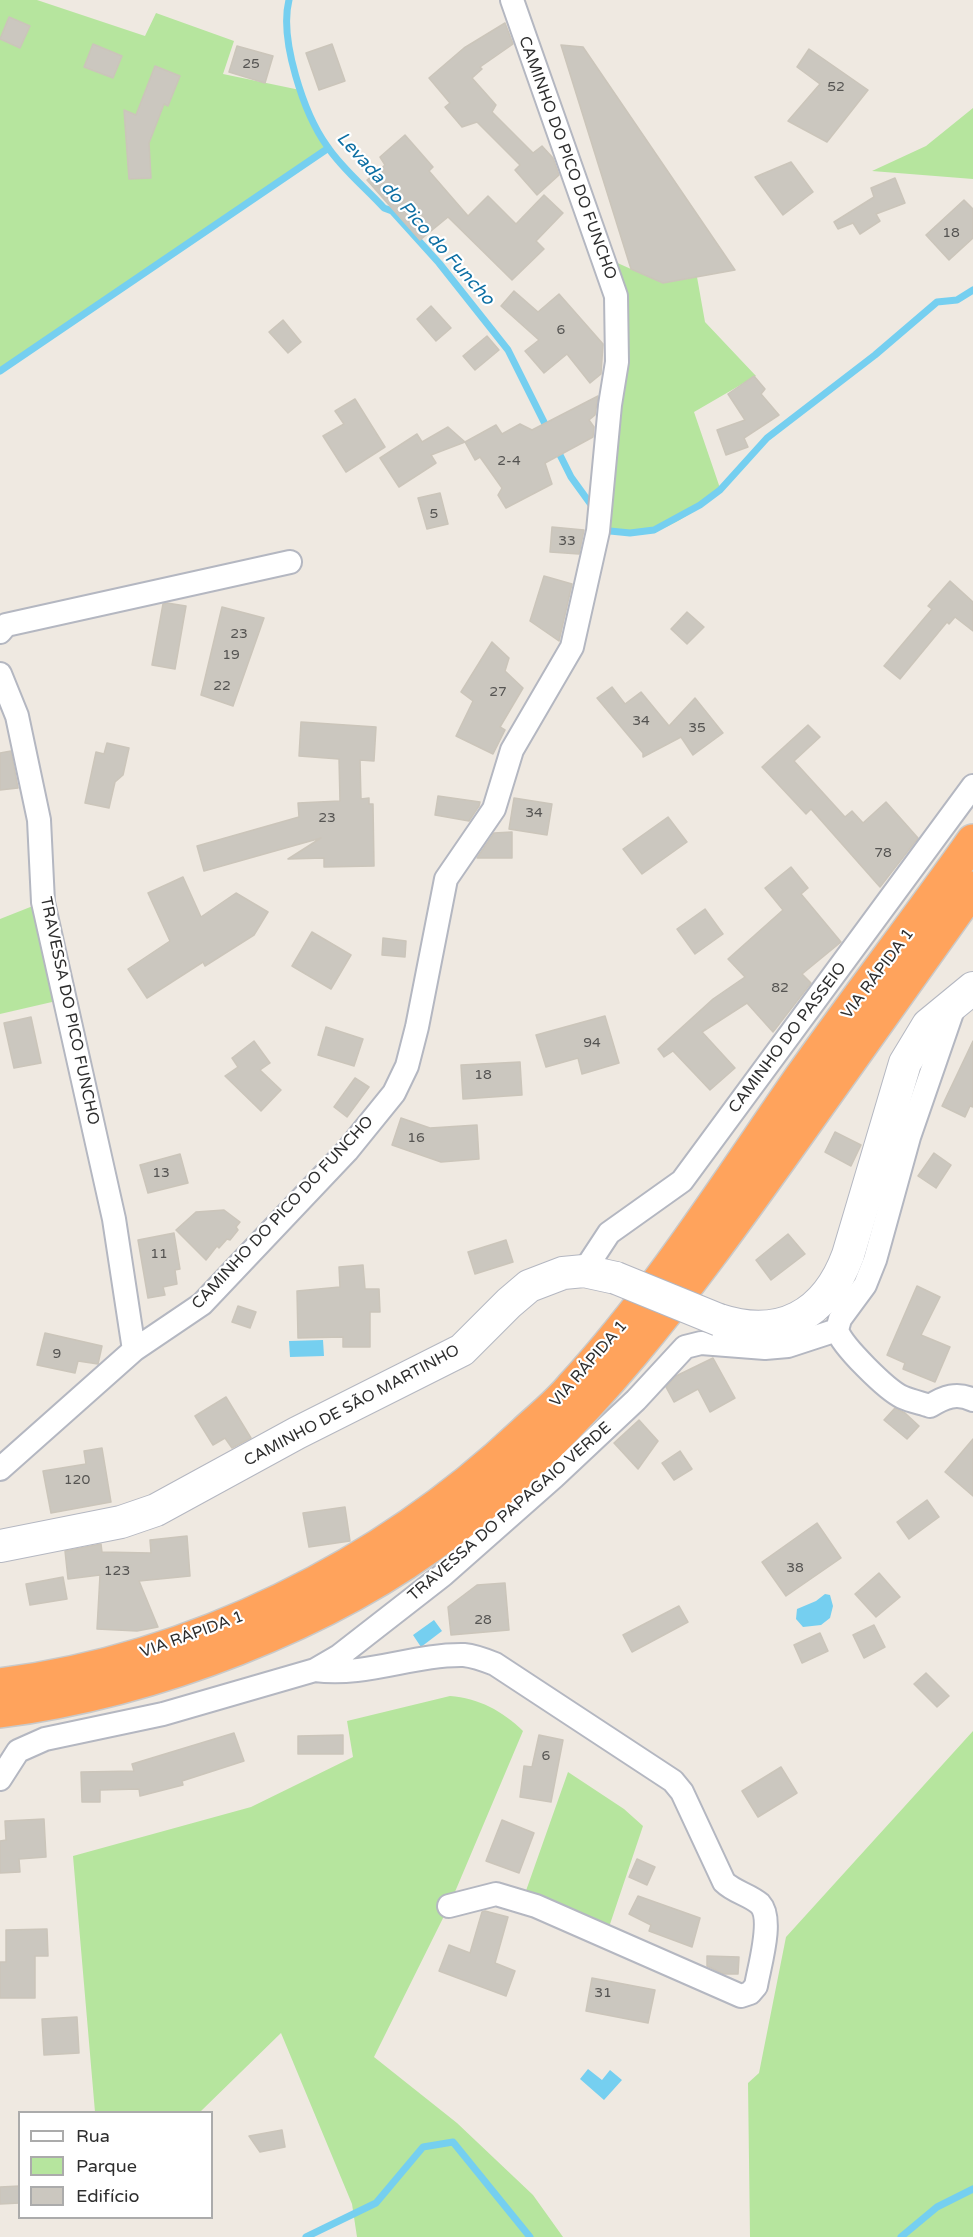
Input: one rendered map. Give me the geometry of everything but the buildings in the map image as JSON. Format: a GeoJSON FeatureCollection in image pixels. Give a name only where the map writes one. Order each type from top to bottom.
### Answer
{"type":"FeatureCollection","features":[{"type":"Feature","properties":{"kind":"highway","name":"VIA RÁPIDA 1"},"geometry":{"type":"LineString","coordinates":[[0,1685],[117,1661],[208,1631],[269,1605],[369,1552],[432,1510],[496,1459],[571,1389],[661,1277],[805,1072],[973,841]]}},
{"type":"Feature","properties":{"kind":"highway","name":"VIA RÁPIDA 1"},"geometry":{"type":"LineString","coordinates":[[0,1711],[72,1699],[121,1687],[229,1651],[282,1629],[370,1584],[451,1531],[516,1476],[584,1411],[641,1345],[718,1246],[973,888]]}},
{"type":"Feature","properties":{"kind":"street","name":"CAMINHO DO PICO DO FUNCHO"},"geometry":{"type":"LineString","coordinates":[[0,1469],[135,1350],[202,1304],[347,1151],[394,1093],[407,1066],[417,1027],[446,879],[494,809],[512,750],[572,647],[598,531],[610,405],[617,362],[616,296],[512,0]]}},
{"type":"Feature","properties":{"kind":"street"},"geometry":{"type":"LineString","coordinates":[[0,632],[6,624],[290,562]]}},
{"type":"Feature","properties":{"kind":"street","name":"TRAVESSA DO PICO FUNCHO"},"geometry":{"type":"LineString","coordinates":[[0,674],[17,716],[39,820],[43,902],[114,1219],[135,1350]]}},
{"type":"Feature","properties":{"kind":"street","name":"CAMINHO DO PASSEIO"},"geometry":{"type":"LineString","coordinates":[[584,1271],[609,1233],[682,1181],[973,786]]}},
{"type":"Feature","properties":{"kind":"street"},"geometry":{"type":"LineString","coordinates":[[965,993],[952,1018],[909,1137],[875,1260],[865,1285],[840,1319],[837,1330],[839,1338],[857,1358],[901,1397],[930,1406],[950,1396],[973,1400]]}},
{"type":"Feature","properties":{"kind":"street","name":"CAMINHO DE SÃO MARTINHO"},"geometry":{"type":"LineString","coordinates":[[0,1546],[121,1522],[156,1510],[337,1413],[462,1350],[509,1302],[529,1286],[563,1273],[584,1271],[616,1278],[738,1326],[775,1326],[808,1313],[830,1292],[839,1278],[848,1255],[905,1063],[928,1024],[965,993]]}},
{"type":"Feature","properties":{"kind":"street","name":"TRAVESSA DO PAPAGAIO VERDE"},"geometry":{"type":"LineString","coordinates":[[315,1670],[339,1656],[443,1575],[563,1469],[636,1400],[685,1347],[701,1342],[765,1348],[789,1346],[837,1330]]}},
{"type":"Feature","properties":{"kind":"street"},"geometry":{"type":"LineString","coordinates":[[0,1779],[18,1751],[45,1739],[163,1714],[315,1670],[350,1672],[466,1655],[495,1664],[673,1781],[682,1792],[724,1882],[733,1890],[759,1903],[764,1910],[767,1923],[756,1986],[750,1993],[741,1996],[536,1906],[496,1894],[449,1906]]}},
{"type":"Feature","properties":{"kind":"green space"},"geometry":{"type":"Polygon","coordinates":[[[0,0],[37,0],[145,36],[156,13],[234,41],[223,74],[300,90],[310,117],[326,148],[0,368],[0,0]]]}},
{"type":"Feature","properties":{"kind":"green space"},"geometry":{"type":"Polygon","coordinates":[[[973,108],[973,179],[872,171],[926,146],[973,108]]]}},
{"type":"Feature","properties":{"kind":"green space"},"geometry":{"type":"Polygon","coordinates":[[[604,257],[631,269],[697,277],[705,322],[756,376],[694,412],[721,491],[680,520],[653,532],[625,534],[598,531],[610,405],[604,257]]]}},
{"type":"Feature","properties":{"kind":"green space"},"geometry":{"type":"Polygon","coordinates":[[[43,902],[65,999],[0,1014],[0,919],[43,902]]]}},
{"type":"Feature","properties":{"kind":"green space"},"geometry":{"type":"Polygon","coordinates":[[[450,1696],[490,1707],[507,1717],[523,1731],[449,1906],[374,2057],[457,2123],[533,2195],[563,2237],[357,2237],[352,2204],[281,2033],[201,2111],[95,2111],[73,1856],[251,1807],[353,1757],[347,1721],[450,1696]]]}},
{"type":"Feature","properties":{"kind":"green space"},"geometry":{"type":"Polygon","coordinates":[[[973,1731],[973,2237],[750,2237],[748,2083],[759,2073],[786,1937],[973,1731]]]}},
{"type":"Feature","properties":{"kind":"green space"},"geometry":{"type":"Polygon","coordinates":[[[568,1772],[624,1809],[643,1826],[606,1936],[522,1902],[568,1772]]]}},
{"type":"Feature","properties":{"kind":"water"},"geometry":{"type":"Polygon","coordinates":[[[323,1340],[324,1356],[290,1357],[289,1341],[323,1340]]]}},
{"type":"Feature","properties":{"kind":"water"},"geometry":{"type":"Polygon","coordinates":[[[825,1594],[830,1595],[833,1606],[830,1618],[821,1625],[803,1627],[796,1619],[797,1609],[816,1601],[825,1594]]]}},
{"type":"Feature","properties":{"kind":"water"},"geometry":{"type":"Polygon","coordinates":[[[434,1620],[442,1631],[421,1647],[413,1635],[434,1620]]]}},
{"type":"Feature","properties":{"kind":"water"},"geometry":{"type":"Polygon","coordinates":[[[588,2069],[602,2080],[610,2070],[622,2080],[604,2100],[580,2079],[588,2069]]]}},
{"type":"Feature","properties":{"kind":"waterway","name":"Levada do Pico do Funcho"},"geometry":{"type":"LineString","coordinates":[[289,0],[287,35],[291,55],[302,96],[318,132],[347,170],[384,208],[392,211],[439,263],[508,350],[549,432]]}},
{"type":"Feature","properties":{"kind":"waterway"},"geometry":{"type":"LineString","coordinates":[[0,371],[327,149]]}},
{"type":"Feature","properties":{"kind":"waterway"},"geometry":{"type":"LineString","coordinates":[[610,531],[630,533],[654,530],[700,505],[720,490],[767,438],[875,355],[937,302],[957,300],[973,290]]}},
{"type":"Feature","properties":{"kind":"waterway","name":"Levada do Pico do Funcho"},"geometry":{"type":"LineString","coordinates":[[556,447],[571,477],[592,506]]}},
{"type":"Feature","properties":{"kind":"waterway"},"geometry":{"type":"LineString","coordinates":[[306,2237],[376,2203],[423,2147],[453,2142],[530,2237]]}},
{"type":"Feature","properties":{"kind":"waterway"},"geometry":{"type":"LineString","coordinates":[[901,2237],[937,2207],[973,2189]]}}]}
